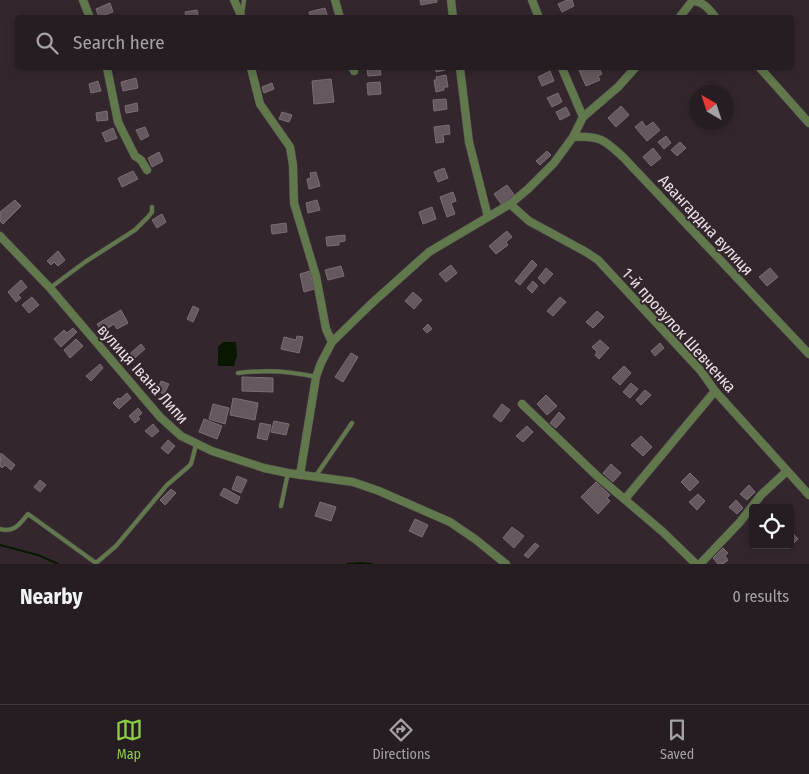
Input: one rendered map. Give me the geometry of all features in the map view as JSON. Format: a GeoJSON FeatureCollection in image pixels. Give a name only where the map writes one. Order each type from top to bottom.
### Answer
{"type":"FeatureCollection","features":[{"type":"Feature","properties":{"kind":"street"},"geometry":{"type":"LineString","coordinates":[[82,0],[89,15]]}},
{"type":"Feature","properties":{"kind":"street"},"geometry":{"type":"LineString","coordinates":[[234,0],[241,15]]}},
{"type":"Feature","properties":{"kind":"street"},"geometry":{"type":"LineString","coordinates":[[335,0],[339,15]]}},
{"type":"Feature","properties":{"kind":"street"},"geometry":{"type":"LineString","coordinates":[[451,0],[453,15]]}},
{"type":"Feature","properties":{"kind":"street"},"geometry":{"type":"LineString","coordinates":[[532,0],[539,15]]}},
{"type":"Feature","properties":{"kind":"street"},"geometry":{"type":"LineString","coordinates":[[681,15],[693,1],[704,4],[713,15]]}},
{"type":"Feature","properties":{"kind":"street"},"geometry":{"type":"LineString","coordinates":[[107,70],[118,122],[135,156],[141,160],[146,170]]}},
{"type":"Feature","properties":{"kind":"street"},"geometry":{"type":"LineString","coordinates":[[252,70],[260,104],[290,147],[293,165],[294,203],[316,276],[326,329],[332,342]]}},
{"type":"Feature","properties":{"kind":"street"},"geometry":{"type":"LineString","coordinates":[[460,70],[469,142],[488,217]]}},
{"type":"Feature","properties":{"kind":"street"},"geometry":{"type":"LineString","coordinates":[[563,70],[583,117]]}},
{"type":"Feature","properties":{"kind":"street"},"geometry":{"type":"LineString","coordinates":[[300,475],[316,377],[332,342],[429,252],[510,204],[543,175],[573,136],[583,117],[618,87],[633,70]]}},
{"type":"Feature","properties":{"kind":"street"},"geometry":{"type":"LineString","coordinates":[[762,70],[809,123]]}},
{"type":"Feature","properties":{"kind":"street","name":"Авангардна вулиця"},"geometry":{"type":"LineString","coordinates":[[573,136],[596,137],[623,157],[809,354]]}},
{"type":"Feature","properties":{"kind":"street","name":"1-й провулок Шевченка"},"geometry":{"type":"LineString","coordinates":[[510,204],[529,220],[598,260],[701,371],[715,391],[809,495]]}},
{"type":"Feature","properties":{"kind":"street","name":"вулиця Івана Липи"},"geometry":{"type":"LineString","coordinates":[[0,236],[50,288],[160,417],[181,436],[196,445],[246,463],[288,474],[364,485],[438,516],[475,539],[506,564]]}},
{"type":"Feature","properties":{"kind":"street"},"geometry":{"type":"LineString","coordinates":[[625,499],[715,391]]}},
{"type":"Feature","properties":{"kind":"street"},"geometry":{"type":"LineString","coordinates":[[522,404],[596,475],[663,532],[696,564]]}},
{"type":"Feature","properties":{"kind":"street"},"geometry":{"type":"LineString","coordinates":[[700,564],[740,522],[761,495],[787,471]]}},
{"type":"Feature","properties":{"kind":"lane"},"geometry":{"type":"LineString","coordinates":[[242,15],[244,0]]}},
{"type":"Feature","properties":{"kind":"lane"},"geometry":{"type":"LineString","coordinates":[[50,288],[85,262],[135,230],[152,212],[152,207]]}},
{"type":"Feature","properties":{"kind":"lane"},"geometry":{"type":"LineString","coordinates":[[238,372],[260,370],[297,372],[316,377]]}},
{"type":"Feature","properties":{"kind":"lane"},"geometry":{"type":"LineString","coordinates":[[315,477],[352,423]]}},
{"type":"Feature","properties":{"kind":"lane"},"geometry":{"type":"LineString","coordinates":[[0,529],[7,531],[14,529],[28,514],[96,563],[116,546],[167,485],[191,464],[196,445]]}},
{"type":"Feature","properties":{"kind":"lane"},"geometry":{"type":"LineString","coordinates":[[281,506],[288,474]]}},
{"type":"Feature","properties":{"kind":"shaded area"},"geometry":{"type":"Polygon","coordinates":[[[223,342],[236,342],[237,355],[234,366],[218,366],[218,347],[223,342]]]}},
{"type":"Feature","properties":{"kind":"building"},"geometry":{"type":"Polygon","coordinates":[[[420,0],[437,0],[437,2],[421,5],[420,0]]]}},
{"type":"Feature","properties":{"kind":"building"},"geometry":{"type":"Polygon","coordinates":[[[572,0],[574,6],[562,12],[558,4],[572,0]]]}},
{"type":"Feature","properties":{"kind":"building"},"geometry":{"type":"Polygon","coordinates":[[[110,3],[113,12],[98,15],[96,9],[110,3]]]}},
{"type":"Feature","properties":{"kind":"building"},"geometry":{"type":"Polygon","coordinates":[[[325,8],[327,15],[310,15],[309,12],[325,8]]]}},
{"type":"Feature","properties":{"kind":"building"},"geometry":{"type":"Polygon","coordinates":[[[197,10],[198,15],[186,15],[185,12],[197,10]]]}},
{"type":"Feature","properties":{"kind":"building"},"geometry":{"type":"Polygon","coordinates":[[[367,70],[380,70],[381,75],[368,76],[367,70]]]}},
{"type":"Feature","properties":{"kind":"building"},"geometry":{"type":"Polygon","coordinates":[[[579,70],[600,70],[602,74],[598,76],[600,80],[586,86],[579,70]]]}},
{"type":"Feature","properties":{"kind":"building"},"geometry":{"type":"Polygon","coordinates":[[[550,71],[554,81],[542,86],[538,77],[550,71]]]}},
{"type":"Feature","properties":{"kind":"building"},"geometry":{"type":"Polygon","coordinates":[[[446,75],[448,87],[444,87],[444,90],[436,92],[434,80],[437,80],[436,77],[446,75]]]}},
{"type":"Feature","properties":{"kind":"building"},"geometry":{"type":"Polygon","coordinates":[[[136,78],[138,88],[123,91],[121,82],[136,78]]]}},
{"type":"Feature","properties":{"kind":"building"},"geometry":{"type":"Polygon","coordinates":[[[331,79],[334,102],[314,104],[312,81],[331,79]]]}},
{"type":"Feature","properties":{"kind":"building"},"geometry":{"type":"Polygon","coordinates":[[[98,81],[101,91],[91,93],[89,84],[98,81]]]}},
{"type":"Feature","properties":{"kind":"building"},"geometry":{"type":"Polygon","coordinates":[[[380,82],[381,94],[368,95],[367,83],[380,82]]]}},
{"type":"Feature","properties":{"kind":"building"},"geometry":{"type":"Polygon","coordinates":[[[272,83],[274,89],[264,93],[262,87],[272,83]]]}},
{"type":"Feature","properties":{"kind":"building"},"geometry":{"type":"Polygon","coordinates":[[[558,93],[562,102],[552,107],[547,98],[558,93]]]}},
{"type":"Feature","properties":{"kind":"building"},"geometry":{"type":"Polygon","coordinates":[[[446,99],[447,109],[434,111],[433,100],[446,99]]]}},
{"type":"Feature","properties":{"kind":"building"},"geometry":{"type":"Polygon","coordinates":[[[137,103],[138,111],[126,113],[125,106],[137,103]]]}},
{"type":"Feature","properties":{"kind":"building"},"geometry":{"type":"Polygon","coordinates":[[[621,106],[629,115],[616,127],[608,118],[621,106]]]}},
{"type":"Feature","properties":{"kind":"building"},"geometry":{"type":"Polygon","coordinates":[[[566,107],[570,115],[560,120],[556,112],[566,107]]]}},
{"type":"Feature","properties":{"kind":"building"},"geometry":{"type":"Polygon","coordinates":[[[107,111],[108,120],[97,121],[96,113],[107,111]]]}},
{"type":"Feature","properties":{"kind":"building"},"geometry":{"type":"Polygon","coordinates":[[[282,112],[292,115],[289,122],[279,119],[282,112]]]}},
{"type":"Feature","properties":{"kind":"building"},"geometry":{"type":"Polygon","coordinates":[[[642,121],[646,127],[653,122],[660,130],[647,141],[635,127],[642,121]]]}},
{"type":"Feature","properties":{"kind":"building"},"geometry":{"type":"Polygon","coordinates":[[[449,125],[450,134],[443,135],[444,142],[436,143],[434,127],[449,125]]]}},
{"type":"Feature","properties":{"kind":"building"},"geometry":{"type":"Polygon","coordinates":[[[145,127],[149,136],[141,140],[136,130],[145,127]]]}},
{"type":"Feature","properties":{"kind":"building"},"geometry":{"type":"Polygon","coordinates":[[[113,128],[117,138],[106,142],[102,133],[113,128]]]}},
{"type":"Feature","properties":{"kind":"building"},"geometry":{"type":"Polygon","coordinates":[[[666,136],[671,143],[664,149],[658,142],[666,136]]]}},
{"type":"Feature","properties":{"kind":"building"},"geometry":{"type":"Polygon","coordinates":[[[680,142],[686,148],[677,156],[671,150],[680,142]]]}},
{"type":"Feature","properties":{"kind":"building"},"geometry":{"type":"Polygon","coordinates":[[[653,148],[661,158],[651,166],[643,157],[653,148]]]}},
{"type":"Feature","properties":{"kind":"building"},"geometry":{"type":"Polygon","coordinates":[[[547,151],[551,155],[540,165],[536,161],[547,151]]]}},
{"type":"Feature","properties":{"kind":"building"},"geometry":{"type":"Polygon","coordinates":[[[159,152],[163,161],[152,167],[148,158],[159,152]]]}},
{"type":"Feature","properties":{"kind":"building"},"geometry":{"type":"Polygon","coordinates":[[[444,168],[448,178],[438,182],[434,172],[444,168]]]}},
{"type":"Feature","properties":{"kind":"building"},"geometry":{"type":"Polygon","coordinates":[[[133,171],[138,179],[122,187],[118,178],[133,171]]]}},
{"type":"Feature","properties":{"kind":"building"},"geometry":{"type":"Polygon","coordinates":[[[316,172],[320,186],[309,189],[307,179],[311,178],[310,173],[316,172]]]}},
{"type":"Feature","properties":{"kind":"building"},"geometry":{"type":"Polygon","coordinates":[[[507,185],[515,196],[502,205],[494,194],[507,185]]]}},
{"type":"Feature","properties":{"kind":"building"},"geometry":{"type":"Polygon","coordinates":[[[453,192],[456,201],[451,203],[455,214],[447,217],[440,197],[453,192]]]}},
{"type":"Feature","properties":{"kind":"building"},"geometry":{"type":"Polygon","coordinates":[[[15,200],[21,206],[3,224],[0,221],[0,212],[15,200]]]}},
{"type":"Feature","properties":{"kind":"building"},"geometry":{"type":"Polygon","coordinates":[[[317,200],[320,210],[308,213],[306,203],[317,200]]]}},
{"type":"Feature","properties":{"kind":"building"},"geometry":{"type":"Polygon","coordinates":[[[432,207],[436,219],[423,224],[419,212],[432,207]]]}},
{"type":"Feature","properties":{"kind":"building"},"geometry":{"type":"Polygon","coordinates":[[[162,214],[166,222],[157,228],[152,220],[162,214]]]}},
{"type":"Feature","properties":{"kind":"building"},"geometry":{"type":"Polygon","coordinates":[[[286,223],[287,232],[272,234],[271,225],[286,223]]]}},
{"type":"Feature","properties":{"kind":"building"},"geometry":{"type":"Polygon","coordinates":[[[507,231],[512,237],[506,242],[508,245],[496,254],[489,246],[507,231]]]}},
{"type":"Feature","properties":{"kind":"building"},"geometry":{"type":"Polygon","coordinates":[[[345,235],[345,241],[339,242],[339,245],[327,246],[326,237],[345,235]]]}},
{"type":"Feature","properties":{"kind":"building"},"geometry":{"type":"Polygon","coordinates":[[[58,251],[65,260],[58,266],[54,262],[51,265],[47,261],[58,251]]]}},
{"type":"Feature","properties":{"kind":"building"},"geometry":{"type":"Polygon","coordinates":[[[532,260],[537,265],[520,285],[515,281],[532,260]]]}},
{"type":"Feature","properties":{"kind":"building"},"geometry":{"type":"Polygon","coordinates":[[[451,265],[457,273],[446,282],[439,274],[451,265]]]}},
{"type":"Feature","properties":{"kind":"building"},"geometry":{"type":"Polygon","coordinates":[[[341,266],[344,276],[328,280],[325,270],[341,266]]]}},
{"type":"Feature","properties":{"kind":"building"},"geometry":{"type":"Polygon","coordinates":[[[546,268],[553,274],[544,284],[538,278],[546,268]]]}},
{"type":"Feature","properties":{"kind":"building"},"geometry":{"type":"Polygon","coordinates":[[[770,268],[778,277],[767,286],[759,277],[770,268]]]}},
{"type":"Feature","properties":{"kind":"building"},"geometry":{"type":"Polygon","coordinates":[[[310,271],[314,289],[304,292],[300,274],[310,271]]]}},
{"type":"Feature","properties":{"kind":"building"},"geometry":{"type":"Polygon","coordinates":[[[21,280],[27,287],[18,295],[21,298],[16,302],[8,292],[21,280]]]}},
{"type":"Feature","properties":{"kind":"building"},"geometry":{"type":"Polygon","coordinates":[[[533,281],[538,286],[532,293],[527,288],[533,281]]]}},
{"type":"Feature","properties":{"kind":"building"},"geometry":{"type":"Polygon","coordinates":[[[413,292],[422,300],[414,309],[405,301],[413,292]]]}},
{"type":"Feature","properties":{"kind":"building"},"geometry":{"type":"Polygon","coordinates":[[[32,297],[39,305],[29,313],[22,305],[32,297]]]}},
{"type":"Feature","properties":{"kind":"building"},"geometry":{"type":"Polygon","coordinates":[[[560,297],[566,302],[553,316],[547,311],[560,297]]]}},
{"type":"Feature","properties":{"kind":"building"},"geometry":{"type":"Polygon","coordinates":[[[193,306],[199,309],[193,322],[187,319],[193,306]]]}},
{"type":"Feature","properties":{"kind":"building"},"geometry":{"type":"Polygon","coordinates":[[[121,310],[128,323],[117,329],[114,324],[102,332],[97,324],[121,310]]]}},
{"type":"Feature","properties":{"kind":"building"},"geometry":{"type":"Polygon","coordinates":[[[597,311],[604,317],[593,328],[586,322],[597,311]]]}},
{"type":"Feature","properties":{"kind":"building"},"geometry":{"type":"Polygon","coordinates":[[[428,324],[432,329],[427,333],[423,329],[428,324]]]}},
{"type":"Feature","properties":{"kind":"building"},"geometry":{"type":"Polygon","coordinates":[[[73,328],[77,332],[61,347],[54,339],[64,330],[67,333],[73,328]]]}},
{"type":"Feature","properties":{"kind":"building"},"geometry":{"type":"Polygon","coordinates":[[[297,336],[303,337],[299,353],[281,349],[284,337],[296,340],[297,336]]]}},
{"type":"Feature","properties":{"kind":"building"},"geometry":{"type":"Polygon","coordinates":[[[76,339],[83,346],[70,358],[64,350],[76,339]]]}},
{"type":"Feature","properties":{"kind":"building"},"geometry":{"type":"Polygon","coordinates":[[[600,340],[609,348],[599,359],[595,355],[597,352],[592,347],[600,340]]]}},
{"type":"Feature","properties":{"kind":"building"},"geometry":{"type":"Polygon","coordinates":[[[660,343],[664,348],[655,356],[651,351],[660,343]]]}},
{"type":"Feature","properties":{"kind":"building"},"geometry":{"type":"Polygon","coordinates":[[[141,344],[145,349],[130,362],[126,357],[141,344]]]}},
{"type":"Feature","properties":{"kind":"building"},"geometry":{"type":"Polygon","coordinates":[[[351,353],[358,357],[343,382],[335,377],[351,353]]]}},
{"type":"Feature","properties":{"kind":"building"},"geometry":{"type":"Polygon","coordinates":[[[100,364],[103,368],[91,381],[86,376],[100,364]]]}},
{"type":"Feature","properties":{"kind":"building"},"geometry":{"type":"Polygon","coordinates":[[[624,366],[631,373],[620,385],[612,378],[624,366]]]}},
{"type":"Feature","properties":{"kind":"building"},"geometry":{"type":"Polygon","coordinates":[[[242,377],[273,378],[273,392],[242,391],[242,377]]]}},
{"type":"Feature","properties":{"kind":"building"},"geometry":{"type":"Polygon","coordinates":[[[161,381],[169,384],[164,394],[157,391],[161,381]]]}},
{"type":"Feature","properties":{"kind":"building"},"geometry":{"type":"Polygon","coordinates":[[[631,383],[638,389],[630,398],[623,392],[631,383]]]}},
{"type":"Feature","properties":{"kind":"building"},"geometry":{"type":"Polygon","coordinates":[[[645,390],[651,395],[641,405],[636,400],[645,390]]]}},
{"type":"Feature","properties":{"kind":"building"},"geometry":{"type":"Polygon","coordinates":[[[127,393],[131,398],[119,409],[113,403],[127,393]]]}},
{"type":"Feature","properties":{"kind":"building"},"geometry":{"type":"Polygon","coordinates":[[[546,395],[557,406],[547,415],[537,404],[546,395]]]}},
{"type":"Feature","properties":{"kind":"building"},"geometry":{"type":"Polygon","coordinates":[[[233,398],[258,403],[255,420],[230,415],[233,398]]]}},
{"type":"Feature","properties":{"kind":"building"},"geometry":{"type":"Polygon","coordinates":[[[213,404],[229,408],[225,424],[209,419],[213,404]]]}},
{"type":"Feature","properties":{"kind":"building"},"geometry":{"type":"Polygon","coordinates":[[[502,404],[510,410],[501,422],[493,416],[502,404]]]}},
{"type":"Feature","properties":{"kind":"building"},"geometry":{"type":"Polygon","coordinates":[[[138,408],[142,413],[138,417],[140,419],[135,423],[129,416],[138,408]]]}},
{"type":"Feature","properties":{"kind":"building"},"geometry":{"type":"Polygon","coordinates":[[[559,412],[565,418],[556,428],[550,423],[559,412]]]}},
{"type":"Feature","properties":{"kind":"building"},"geometry":{"type":"Polygon","coordinates":[[[204,419],[222,426],[217,439],[199,432],[204,419]]]}},
{"type":"Feature","properties":{"kind":"building"},"geometry":{"type":"Polygon","coordinates":[[[274,421],[289,424],[286,435],[271,432],[274,421]]]}},
{"type":"Feature","properties":{"kind":"building"},"geometry":{"type":"Polygon","coordinates":[[[260,423],[271,425],[267,440],[257,438],[260,423]]]}},
{"type":"Feature","properties":{"kind":"building"},"geometry":{"type":"Polygon","coordinates":[[[153,424],[159,431],[152,437],[145,431],[153,424]]]}},
{"type":"Feature","properties":{"kind":"building"},"geometry":{"type":"Polygon","coordinates":[[[527,426],[533,432],[523,442],[516,436],[527,426]]]}},
{"type":"Feature","properties":{"kind":"building"},"geometry":{"type":"Polygon","coordinates":[[[641,436],[652,447],[643,456],[631,445],[641,436]]]}},
{"type":"Feature","properties":{"kind":"building"},"geometry":{"type":"Polygon","coordinates":[[[168,440],[175,446],[168,454],[161,448],[168,440]]]}},
{"type":"Feature","properties":{"kind":"building"},"geometry":{"type":"Polygon","coordinates":[[[1,453],[15,465],[11,470],[5,465],[2,468],[0,466],[1,453]]]}},
{"type":"Feature","properties":{"kind":"building"},"geometry":{"type":"Polygon","coordinates":[[[611,464],[621,473],[613,482],[603,473],[611,464]]]}},
{"type":"Feature","properties":{"kind":"building"},"geometry":{"type":"Polygon","coordinates":[[[690,473],[699,482],[690,491],[681,482],[690,473]]]}},
{"type":"Feature","properties":{"kind":"building"},"geometry":{"type":"Polygon","coordinates":[[[237,476],[247,480],[241,493],[232,489],[237,476]]]}},
{"type":"Feature","properties":{"kind":"building"},"geometry":{"type":"Polygon","coordinates":[[[40,480],[46,485],[40,492],[34,487],[40,480]]]}},
{"type":"Feature","properties":{"kind":"building"},"geometry":{"type":"Polygon","coordinates":[[[596,482],[610,495],[607,498],[610,501],[598,514],[581,497],[596,482]]]}},
{"type":"Feature","properties":{"kind":"building"},"geometry":{"type":"Polygon","coordinates":[[[749,485],[755,492],[747,500],[740,494],[749,485]]]}},
{"type":"Feature","properties":{"kind":"building"},"geometry":{"type":"Polygon","coordinates":[[[224,488],[240,497],[237,504],[220,495],[224,488]]]}},
{"type":"Feature","properties":{"kind":"building"},"geometry":{"type":"Polygon","coordinates":[[[171,489],[176,493],[165,505],[160,500],[171,489]]]}},
{"type":"Feature","properties":{"kind":"building"},"geometry":{"type":"Polygon","coordinates":[[[698,494],[705,501],[697,510],[689,502],[698,494]]]}},
{"type":"Feature","properties":{"kind":"building"},"geometry":{"type":"Polygon","coordinates":[[[736,500],[743,508],[737,514],[729,507],[736,500]]]}},
{"type":"Feature","properties":{"kind":"building"},"geometry":{"type":"Polygon","coordinates":[[[320,502],[336,507],[331,521],[315,516],[320,502]]]}},
{"type":"Feature","properties":{"kind":"building"},"geometry":{"type":"Polygon","coordinates":[[[415,519],[428,525],[422,537],[409,531],[415,519]]]}},
{"type":"Feature","properties":{"kind":"building"},"geometry":{"type":"Polygon","coordinates":[[[512,527],[524,536],[514,548],[503,538],[512,527]]]}},
{"type":"Feature","properties":{"kind":"building"},"geometry":{"type":"Polygon","coordinates":[[[794,534],[798,539],[794,543],[794,534]]]}},
{"type":"Feature","properties":{"kind":"building"},"geometry":{"type":"Polygon","coordinates":[[[535,543],[539,546],[528,558],[524,555],[535,543]]]}},
{"type":"Feature","properties":{"kind":"building"},"geometry":{"type":"Polygon","coordinates":[[[723,548],[728,553],[725,556],[728,560],[723,564],[718,564],[713,558],[723,548]]]}},
{"type":"Feature","properties":{"kind":"waterway"},"geometry":{"type":"LineString","coordinates":[[0,545],[38,555],[58,564]]}},
{"type":"Feature","properties":{"kind":"waterway"},"geometry":{"type":"LineString","coordinates":[[347,564],[372,564]]}}]}
